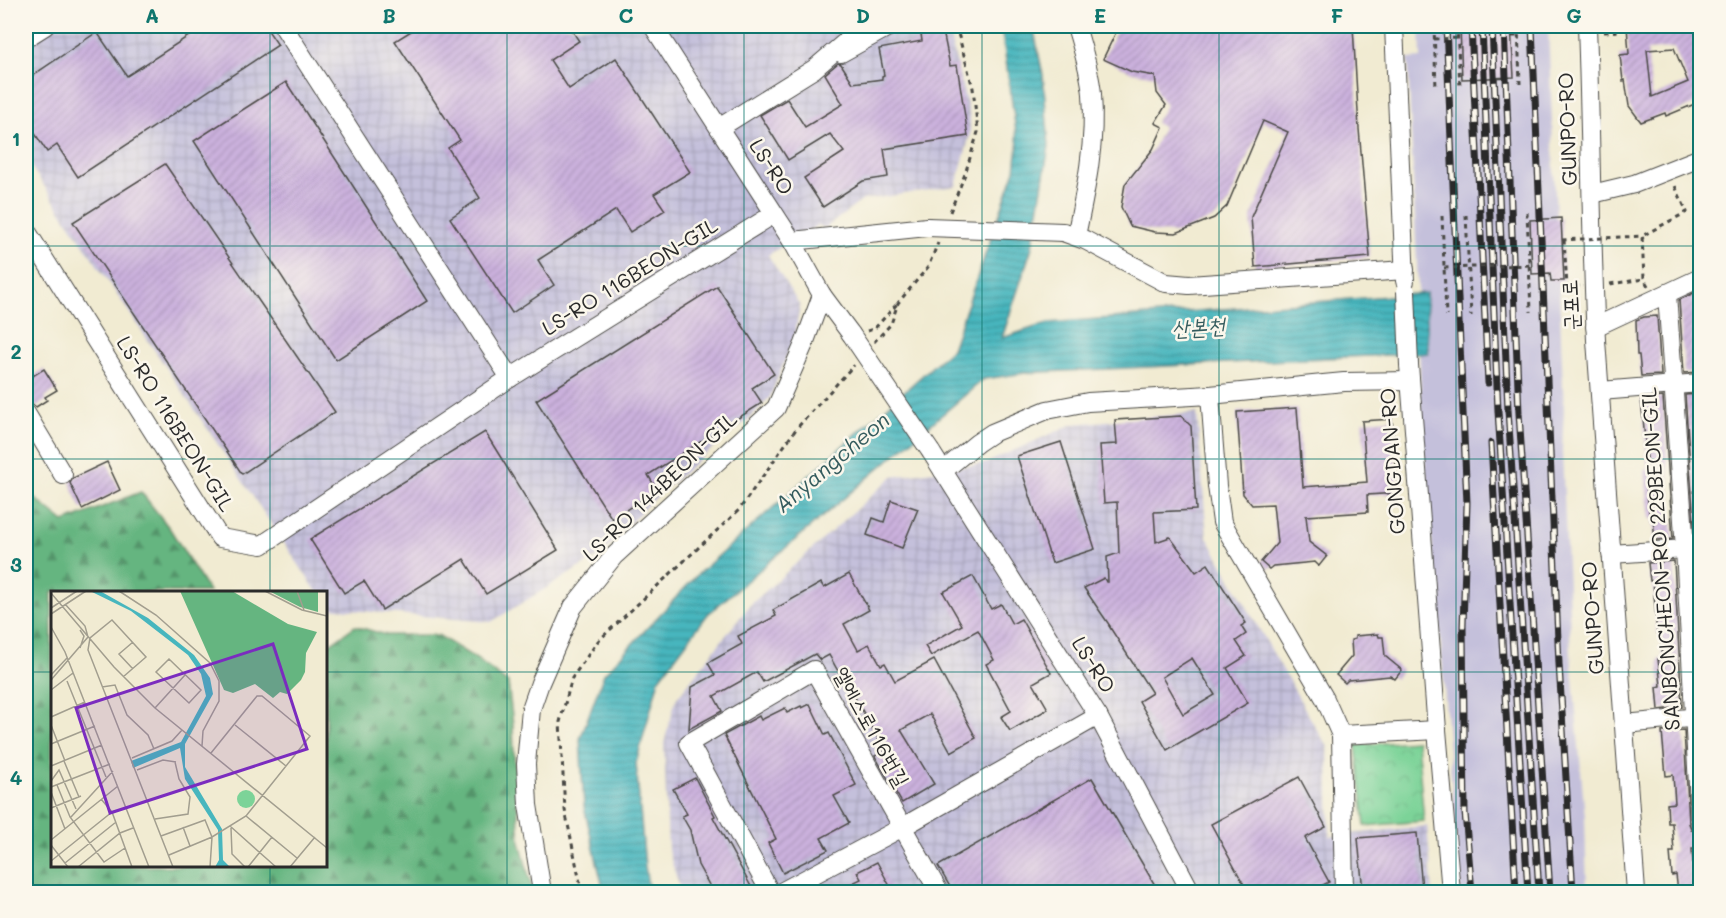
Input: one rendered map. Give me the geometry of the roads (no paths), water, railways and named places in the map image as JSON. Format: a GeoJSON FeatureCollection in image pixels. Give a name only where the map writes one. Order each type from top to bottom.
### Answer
{"type":"FeatureCollection","features":[{"type":"Feature","properties":{"kind":"street"},"geometry":{"type":"LineString","coordinates":[[26,38],[45,26]]}},
{"type":"Feature","properties":{"kind":"street"},"geometry":{"type":"LineString","coordinates":[[283,26],[510,378]]}},
{"type":"Feature","properties":{"kind":"street","name":"LS-RO"},"geometry":{"type":"LineString","coordinates":[[653,26],[792,241],[822,294],[931,452],[1098,716],[1191,892]]}},
{"type":"Feature","properties":{"kind":"street"},"geometry":{"type":"LineString","coordinates":[[719,128],[814,69],[891,26]]}},
{"type":"Feature","properties":{"kind":"street"},"geometry":{"type":"LineString","coordinates":[[1069,234],[1089,176],[1093,133],[1092,91],[1076,26]]}},
{"type":"Feature","properties":{"kind":"street","name":"GONGDAN-RO"},"geometry":{"type":"LineString","coordinates":[[1394,26],[1409,373],[1451,892]]}},
{"type":"Feature","properties":{"kind":"street","name":"GUNPO-RO"},"geometry":{"type":"LineString","coordinates":[[1587,29],[1592,267]]}},
{"type":"Feature","properties":{"kind":"street"},"geometry":{"type":"LineString","coordinates":[[814,69],[850,38]]}},
{"type":"Feature","properties":{"kind":"street"},"geometry":{"type":"LineString","coordinates":[[1592,194],[1634,184],[1701,158]]}},
{"type":"Feature","properties":{"kind":"street","name":"LS-RO 116BEON-GIL"},"geometry":{"type":"LineString","coordinates":[[26,230],[220,538],[262,545],[510,378],[774,214]]}},
{"type":"Feature","properties":{"kind":"street"},"geometry":{"type":"LineString","coordinates":[[792,241],[934,230],[1069,234],[1166,283],[1188,285],[1405,270]]}},
{"type":"Feature","properties":{"kind":"street","name":"군포로"},"geometry":{"type":"LineString","coordinates":[[1592,267],[1596,334]]}},
{"type":"Feature","properties":{"kind":"street"},"geometry":{"type":"LineString","coordinates":[[1596,334],[1661,297],[1701,278]]}},
{"type":"Feature","properties":{"kind":"street","name":"LS-RO 144BEON-GIL"},"geometry":{"type":"LineString","coordinates":[[542,892],[527,795],[526,764],[531,709],[573,607],[614,556],[776,408],[804,344],[822,294]]}},
{"type":"Feature","properties":{"kind":"street","name":"SANBONCHEON-RO 229BEON-GIL"},"geometry":{"type":"LineString","coordinates":[[1661,297],[1693,549],[1701,822]]}},
{"type":"Feature","properties":{"kind":"street","name":"GUNPO-RO"},"geometry":{"type":"LineString","coordinates":[[1596,334],[1636,892]]}},
{"type":"Feature","properties":{"kind":"street"},"geometry":{"type":"LineString","coordinates":[[943,471],[992,433],[1047,410],[1088,402],[1210,395],[1344,382],[1409,373]]}},
{"type":"Feature","properties":{"kind":"street"},"geometry":{"type":"LineString","coordinates":[[1600,391],[1701,383]]}},
{"type":"Feature","properties":{"kind":"street"},"geometry":{"type":"LineString","coordinates":[[1210,395],[1221,522],[1325,699],[1341,735],[1344,892]]}},
{"type":"Feature","properties":{"kind":"street"},"geometry":{"type":"LineString","coordinates":[[26,413],[63,475]]}},
{"type":"Feature","properties":{"kind":"street"},"geometry":{"type":"LineString","coordinates":[[1611,554],[1693,549]]}},
{"type":"Feature","properties":{"kind":"street","name":"엘에스로116번길"},"geometry":{"type":"LineString","coordinates":[[770,892],[689,743],[814,670],[939,892]]}},
{"type":"Feature","properties":{"kind":"street"},"geometry":{"type":"LineString","coordinates":[[781,892],[901,828],[1098,716]]}},
{"type":"Feature","properties":{"kind":"street"},"geometry":{"type":"LineString","coordinates":[[1624,724],[1697,717]]}},
{"type":"Feature","properties":{"kind":"street"},"geometry":{"type":"LineString","coordinates":[[1341,735],[1437,730]]}},
{"type":"Feature","properties":{"kind":"water"},"geometry":{"type":"Polygon","coordinates":[[[1001,26],[1033,26],[1043,75],[1049,146],[1032,247],[1002,338],[1048,323],[1426,293],[1428,353],[1025,373],[984,379],[708,614],[659,679],[636,763],[649,892],[604,892],[584,807],[580,739],[604,674],[698,574],[952,349],[1015,170],[1018,145],[1001,26]]]}},
{"type":"Feature","properties":{"kind":"railway"},"geometry":{"type":"LineString","coordinates":[[1446,26],[1467,503],[1463,626],[1465,813],[1472,892]]}},
{"type":"Feature","properties":{"kind":"railway"},"geometry":{"type":"LineString","coordinates":[[1471,26],[1488,383]]}},
{"type":"Feature","properties":{"kind":"railway"},"geometry":{"type":"LineString","coordinates":[[1482,26],[1498,411],[1528,892]]}},
{"type":"Feature","properties":{"kind":"railway"},"geometry":{"type":"LineString","coordinates":[[1492,26],[1508,410],[1539,892]]}},
{"type":"Feature","properties":{"kind":"railway"},"geometry":{"type":"LineString","coordinates":[[1504,26],[1519,413],[1550,892]]}},
{"type":"Feature","properties":{"kind":"railway"},"geometry":{"type":"LineString","coordinates":[[1532,26],[1559,664],[1573,892]]}},
{"type":"Feature","properties":{"kind":"railway"},"geometry":{"type":"LineString","coordinates":[[1491,443],[1516,892]]}},
{"type":"Feature","properties":{"kind":"water label","name":"산본천"},"geometry":{"type":"Point","coordinates":[1198,327]}},
{"type":"Feature","properties":{"kind":"water label","name":"Anyangcheon"},"geometry":{"type":"Point","coordinates":[832,462]}}]}
